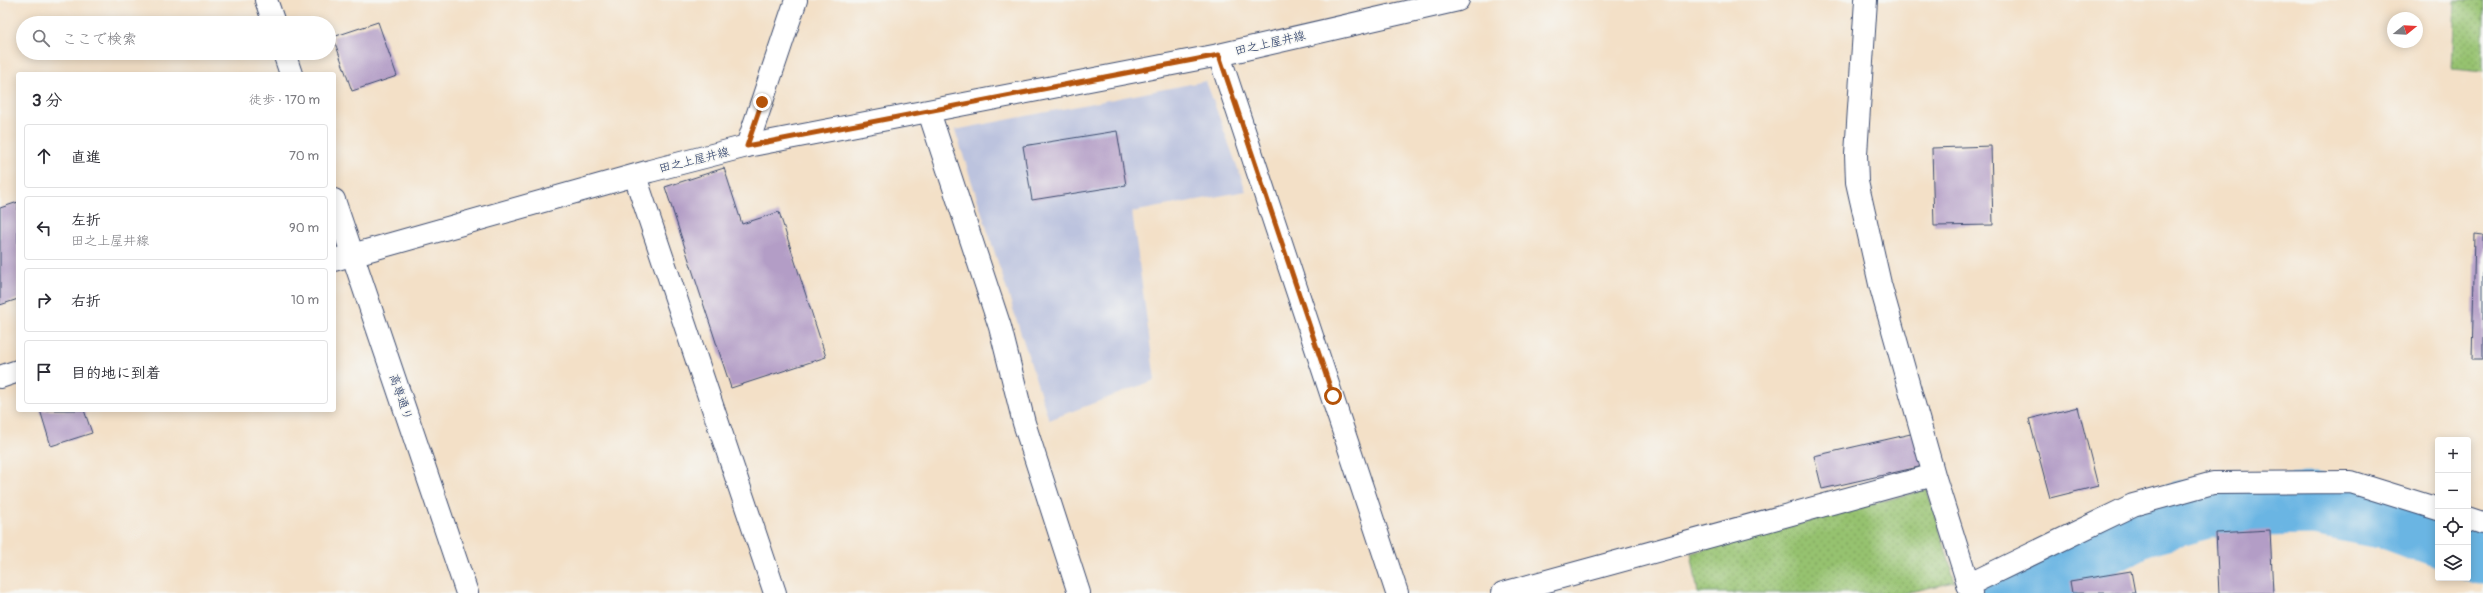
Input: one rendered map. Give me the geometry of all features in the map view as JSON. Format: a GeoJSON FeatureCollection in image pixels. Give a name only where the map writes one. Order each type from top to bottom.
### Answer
{"type":"FeatureCollection","features":[{"type":"Feature","properties":{"kind":"street"},"geometry":{"type":"LineString","coordinates":[[266,0],[272,16]]}},
{"type":"Feature","properties":{"kind":"street"},"geometry":{"type":"LineString","coordinates":[[747,146],[796,0]]}},
{"type":"Feature","properties":{"kind":"street","name":"田之上屋井線"},"geometry":{"type":"LineString","coordinates":[[343,257],[747,146],[1219,55],[1458,0]]}},
{"type":"Feature","properties":{"kind":"street"},"geometry":{"type":"LineString","coordinates":[[1866,0],[1856,154],[1857,182],[1880,284],[1934,475],[1970,590],[2133,505],[2213,484],[2351,482],[2435,508]]}},
{"type":"Feature","properties":{"kind":"street"},"geometry":{"type":"LineString","coordinates":[[1219,55],[1397,593]]}},
{"type":"Feature","properties":{"kind":"street"},"geometry":{"type":"LineString","coordinates":[[286,60],[290,72]]}},
{"type":"Feature","properties":{"kind":"street"},"geometry":{"type":"LineString","coordinates":[[929,112],[1000,327],[1024,423],[1079,593]]}},
{"type":"Feature","properties":{"kind":"street"},"geometry":{"type":"LineString","coordinates":[[635,176],[775,593]]}},
{"type":"Feature","properties":{"kind":"street","name":"高専通り"},"geometry":{"type":"LineString","coordinates":[[336,213],[343,257],[467,593]]}},
{"type":"Feature","properties":{"kind":"street"},"geometry":{"type":"LineString","coordinates":[[0,377],[16,372]]}},
{"type":"Feature","properties":{"kind":"street"},"geometry":{"type":"LineString","coordinates":[[1503,593],[1934,475]]}},
{"type":"Feature","properties":{"kind":"street"},"geometry":{"type":"LineString","coordinates":[[2471,519],[2483,523]]}},
{"type":"Feature","properties":{"kind":"shaded area"},"geometry":{"type":"Polygon","coordinates":[[[1206,81],[1246,191],[1132,212],[1155,380],[1049,420],[955,130],[1206,81]]]}},
{"type":"Feature","properties":{"kind":"green space"},"geometry":{"type":"Polygon","coordinates":[[[2455,0],[2483,0],[2483,72],[2452,69],[2455,0]]]}},
{"type":"Feature","properties":{"kind":"green space"},"geometry":{"type":"Polygon","coordinates":[[[1928,489],[1955,582],[1905,593],[1698,593],[1691,553],[1928,489]]]}},
{"type":"Feature","properties":{"kind":"building"},"geometry":{"type":"Polygon","coordinates":[[[378,22],[397,76],[352,91],[336,46],[336,36],[378,22]]]}},
{"type":"Feature","properties":{"kind":"building"},"geometry":{"type":"Polygon","coordinates":[[[1117,131],[1126,185],[1032,200],[1023,146],[1117,131]]]}},
{"type":"Feature","properties":{"kind":"building"},"geometry":{"type":"Polygon","coordinates":[[[1991,146],[1993,225],[1934,226],[1932,148],[1991,146]]]}},
{"type":"Feature","properties":{"kind":"building"},"geometry":{"type":"Polygon","coordinates":[[[724,168],[742,224],[779,212],[826,357],[731,388],[665,187],[724,168]]]}},
{"type":"Feature","properties":{"kind":"building"},"geometry":{"type":"Polygon","coordinates":[[[16,203],[16,300],[0,305],[0,208],[16,203]]]}},
{"type":"Feature","properties":{"kind":"building"},"geometry":{"type":"Polygon","coordinates":[[[2475,234],[2483,235],[2483,359],[2472,359],[2475,234]]]}},
{"type":"Feature","properties":{"kind":"building"},"geometry":{"type":"Polygon","coordinates":[[[2078,407],[2098,486],[2050,498],[2029,419],[2078,407]]]}},
{"type":"Feature","properties":{"kind":"building"},"geometry":{"type":"Polygon","coordinates":[[[41,412],[85,412],[92,433],[51,446],[41,412]]]}},
{"type":"Feature","properties":{"kind":"building"},"geometry":{"type":"Polygon","coordinates":[[[1915,433],[1923,466],[1822,489],[1814,456],[1915,433]]]}},
{"type":"Feature","properties":{"kind":"building"},"geometry":{"type":"Polygon","coordinates":[[[2270,530],[2273,593],[2219,593],[2216,533],[2270,530]]]}},
{"type":"Feature","properties":{"kind":"building"},"geometry":{"type":"Polygon","coordinates":[[[2131,571],[2135,593],[2072,593],[2070,581],[2131,571]]]}},
{"type":"Feature","properties":{"kind":"waterway"},"geometry":{"type":"LineString","coordinates":[[2011,593],[2143,524],[2209,506],[2315,504],[2392,519],[2435,535]]}},
{"type":"Feature","properties":{"kind":"waterway"},"geometry":{"type":"LineString","coordinates":[[2471,549],[2483,553]]}},
{"type":"Feature","properties":{"kind":"route"},"geometry":{"type":"LineString","coordinates":[[762,102],[747,146],[1219,55],[1269,200],[1333,396]]}}]}
